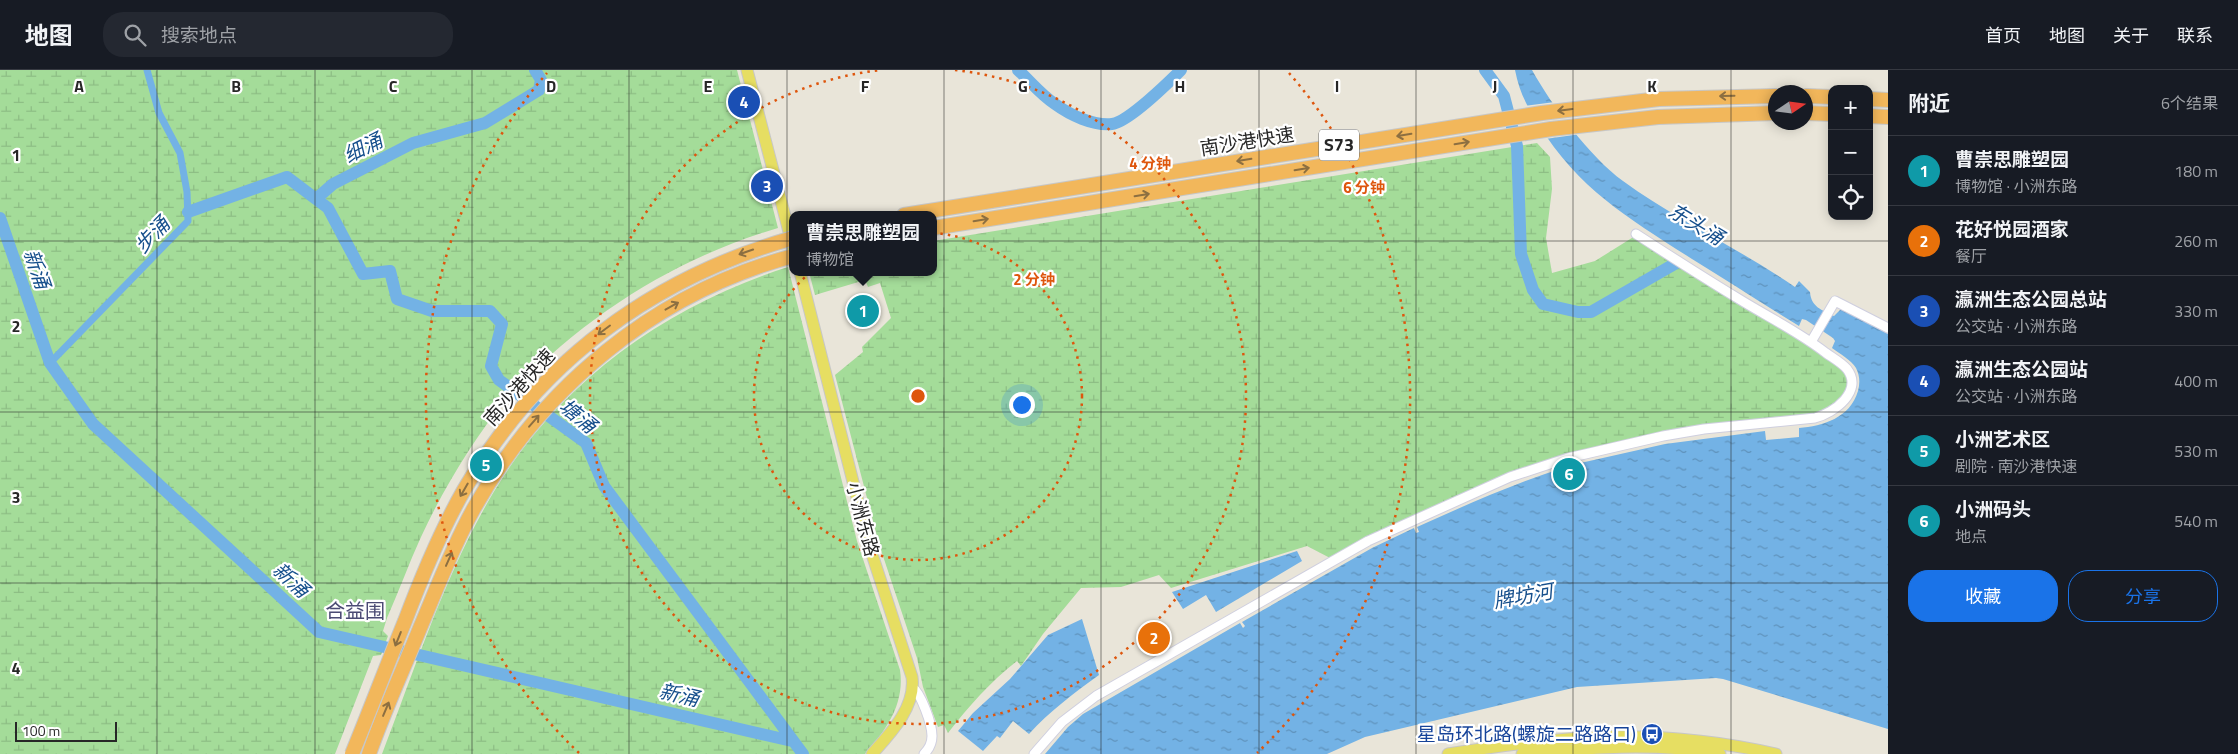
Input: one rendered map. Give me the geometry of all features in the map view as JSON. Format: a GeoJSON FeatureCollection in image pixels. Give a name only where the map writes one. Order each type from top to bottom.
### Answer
{"type":"FeatureCollection","features":[{"type":"Feature","properties":{"kind":"highway","name":"南沙港快速"},"geometry":{"type":"LineString","coordinates":[[929,211],[1542,113],[1659,99],[1768,96]]}},
{"type":"Feature","properties":{"kind":"highway"},"geometry":{"type":"LineString","coordinates":[[1813,96],[1828,97]]}},
{"type":"Feature","properties":{"kind":"highway"},"geometry":{"type":"LineString","coordinates":[[1873,99],[1888,100]]}},
{"type":"Feature","properties":{"kind":"highway","name":"南沙港快速"},"geometry":{"type":"LineString","coordinates":[[937,227],[1551,129],[1658,117],[1768,113]]}},
{"type":"Feature","properties":{"kind":"highway"},"geometry":{"type":"LineString","coordinates":[[1813,113],[1828,114]]}},
{"type":"Feature","properties":{"kind":"highway"},"geometry":{"type":"LineString","coordinates":[[1873,116],[1888,117]]}},
{"type":"Feature","properties":{"kind":"highway","name":"南沙港快速"},"geometry":{"type":"LineString","coordinates":[[352,754],[426,567],[450,516],[478,466],[529,399],[582,347],[619,318],[658,294],[721,262],[789,239]]}},
{"type":"Feature","properties":{"kind":"highway","name":"南沙港快速"},"geometry":{"type":"LineString","coordinates":[[369,754],[459,538],[491,480],[527,428],[603,353],[646,322],[684,299],[718,283],[789,257]]}},
{"type":"Feature","properties":{"kind":"main road"},"geometry":{"type":"LineString","coordinates":[[747,70],[789,232]]}},
{"type":"Feature","properties":{"kind":"main road","name":"小洲东路"},"geometry":{"type":"LineString","coordinates":[[801,276],[867,537],[909,664],[912,687],[909,701],[900,721],[872,754]]}},
{"type":"Feature","properties":{"kind":"main road"},"geometry":{"type":"LineString","coordinates":[[1448,754],[1529,741],[1580,737],[1653,736],[1714,750]]}},
{"type":"Feature","properties":{"kind":"main road"},"geometry":{"type":"LineString","coordinates":[[1522,754],[1601,748],[1714,750],[1776,754]]}},
{"type":"Feature","properties":{"kind":"street"},"geometry":{"type":"LineString","coordinates":[[1034,754],[1062,722],[1096,696],[1362,544],[1462,497],[1540,467],[1608,448],[1704,430],[1809,419],[1829,413],[1846,398],[1851,387],[1851,378],[1844,365],[1811,342],[1636,234]]}},
{"type":"Feature","properties":{"kind":"street"},"geometry":{"type":"LineString","coordinates":[[1811,342],[1835,300],[1888,328]]}},
{"type":"Feature","properties":{"kind":"street"},"geometry":{"type":"LineString","coordinates":[[912,687],[921,697],[932,736],[930,745],[924,754]]}},
{"type":"Feature","properties":{"kind":"green space"},"geometry":{"type":"Polygon","coordinates":[[[0,70],[737,70],[778,228],[706,254],[638,290],[606,311],[547,358],[519,385],[523,391],[513,402],[507,397],[482,430],[430,518],[387,618],[383,631],[388,636],[381,655],[373,656],[335,754],[0,754],[0,70]]]}},
{"type":"Feature","properties":{"kind":"green space"},"geometry":{"type":"Polygon","coordinates":[[[1537,143],[1550,157],[1552,189],[1546,238],[1552,273],[1595,261],[1635,236],[1816,348],[1848,375],[1847,391],[1827,411],[1798,418],[1567,456],[1332,559],[1307,546],[1171,588],[1159,575],[1121,587],[1081,588],[1043,634],[1021,666],[1017,661],[998,677],[948,733],[944,725],[938,727],[923,687],[917,658],[879,544],[835,375],[863,352],[862,347],[891,318],[880,283],[868,287],[865,280],[815,295],[810,276],[937,276],[937,240],[1537,143]]]}},
{"type":"Feature","properties":{"kind":"green space"},"geometry":{"type":"Polygon","coordinates":[[[788,267],[857,541],[900,670],[900,694],[897,705],[880,736],[865,754],[382,754],[431,625],[458,561],[489,500],[516,459],[546,421],[580,386],[616,355],[656,328],[698,304],[742,284],[788,267]]]}},
{"type":"Feature","properties":{"kind":"water","name":"牌坊河"},"geometry":{"type":"Polygon","coordinates":[[[1515,70],[1532,70],[1561,115],[1585,145],[1610,171],[1623,181],[1665,209],[1753,260],[1795,287],[1799,281],[1810,292],[1812,301],[1821,310],[1834,316],[1841,309],[1888,334],[1888,729],[1716,678],[1577,687],[1365,737],[1327,754],[1045,754],[1068,727],[1083,714],[1240,623],[1243,628],[1245,626],[1242,622],[1372,548],[1414,528],[1416,533],[1419,532],[1417,527],[1509,487],[1566,467],[1567,487],[1577,483],[1576,464],[1665,444],[1765,431],[1766,440],[1799,437],[1799,428],[1826,423],[1835,419],[1849,408],[1858,391],[1859,377],[1856,368],[1851,362],[1832,348],[1835,341],[1833,338],[1806,320],[1802,319],[1799,326],[1692,259],[1607,201],[1571,168],[1555,148],[1527,105],[1515,70]]]}},
{"type":"Feature","properties":{"kind":"water"},"geometry":{"type":"Polygon","coordinates":[[[1297,551],[1302,561],[1216,612],[1206,595],[1183,609],[1172,592],[1297,551]]]}},
{"type":"Feature","properties":{"kind":"water"},"geometry":{"type":"Polygon","coordinates":[[[1082,619],[1099,675],[1062,703],[1029,734],[1013,721],[1000,738],[997,736],[983,751],[958,731],[973,713],[1010,679],[1048,635],[1082,619]]]}},
{"type":"Feature","properties":{"kind":"pier"},"geometry":{"type":"Polygon","coordinates":[[[1555,102],[1581,134],[1545,139],[1524,106],[1555,102]]]}},
{"type":"Feature","properties":{"kind":"waterway","name":"步涌"},"geometry":{"type":"LineString","coordinates":[[50,363],[188,221],[187,192],[180,153],[159,113],[147,70]]}},
{"type":"Feature","properties":{"kind":"waterway","name":"细涌"},"geometry":{"type":"LineString","coordinates":[[188,212],[287,177],[316,199],[333,184],[413,143],[485,123],[539,90],[541,80],[535,70]]}},
{"type":"Feature","properties":{"kind":"waterway","name":"细涌"},"geometry":{"type":"LineString","coordinates":[[1018,70],[1045,96],[1061,108],[1082,119],[1105,124],[1119,122],[1128,116],[1148,101],[1181,70]]}},
{"type":"Feature","properties":{"kind":"waterway"},"geometry":{"type":"LineString","coordinates":[[1485,70],[1504,96],[1517,146],[1521,254],[1533,290],[1543,304],[1578,312],[1591,312],[1678,262]]}},
{"type":"Feature","properties":{"kind":"waterway","name":"塘涌"},"geometry":{"type":"LineString","coordinates":[[316,199],[328,208],[363,274],[390,271],[397,299],[432,311],[490,311],[502,324],[491,366],[499,380],[586,443],[604,486],[803,754]]}},
{"type":"Feature","properties":{"kind":"waterway","name":"新涌"},"geometry":{"type":"LineString","coordinates":[[0,218],[50,363],[93,424],[319,632],[792,741]]}},
{"type":"Feature","properties":{"kind":"place","name":"瀛洲生态公园站"},"geometry":{"type":"Point","coordinates":[744,102]}},
{"type":"Feature","properties":{"kind":"place","name":"瀛洲生态公园总站"},"geometry":{"type":"Point","coordinates":[767,186]}},
{"type":"Feature","properties":{"kind":"place","name":"曹崇思雕塑园"},"geometry":{"type":"Point","coordinates":[863,311]}},
{"type":"Feature","properties":{"kind":"place","name":"小洲艺术区"},"geometry":{"type":"Point","coordinates":[486,465]}},
{"type":"Feature","properties":{"kind":"place","name":"小洲码头"},"geometry":{"type":"Point","coordinates":[1569,474]}},
{"type":"Feature","properties":{"kind":"place","name":"花好悦园酒家"},"geometry":{"type":"Point","coordinates":[1154,638]}},
{"type":"Feature","properties":{"kind":"place","name":"星岛环北路(螺旋二路路口)"},"geometry":{"type":"Point","coordinates":[1652,734]}},
{"type":"Feature","properties":{"kind":"district","name":"合益围"},"geometry":{"type":"Point","coordinates":[355,611]}},
{"type":"Feature","properties":{"kind":"water label","name":"东头涌"},"geometry":{"type":"Point","coordinates":[1696,224]}}]}
